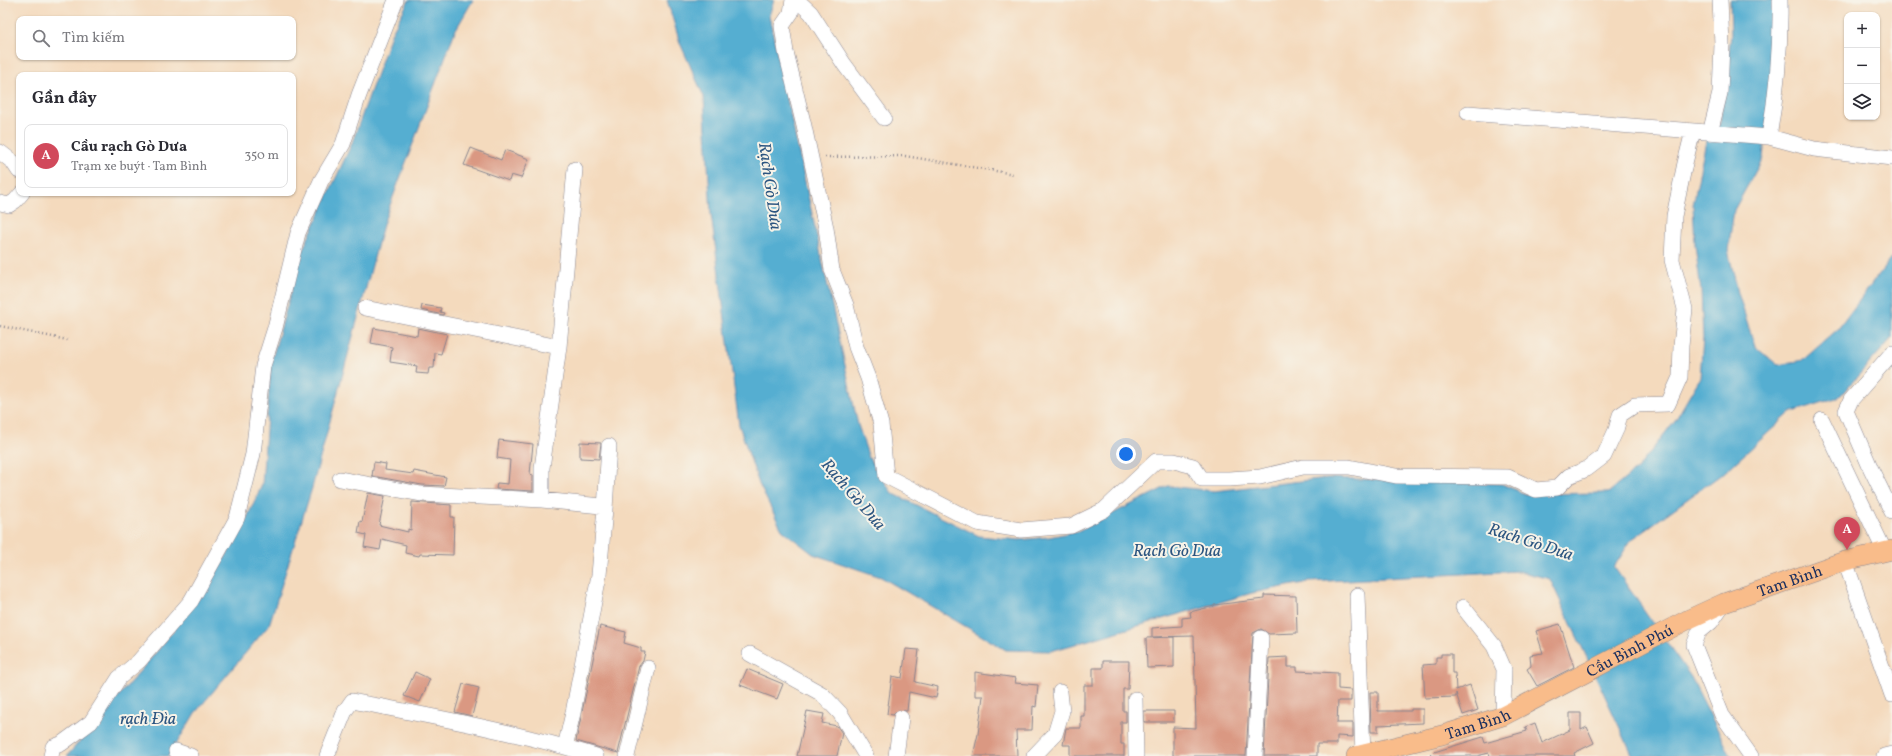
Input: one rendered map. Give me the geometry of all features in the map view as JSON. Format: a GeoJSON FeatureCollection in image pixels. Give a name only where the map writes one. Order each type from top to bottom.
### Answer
{"type":"FeatureCollection","features":[{"type":"Feature","properties":{"kind":"main road","name":"Tam Bình"},"geometry":{"type":"LineString","coordinates":[[1689,619],[1724,603],[1845,561],[1889,551]]}},
{"type":"Feature","properties":{"kind":"main road","name":"Cầu Bình Phú"},"geometry":{"type":"LineString","coordinates":[[1569,681],[1689,619]]}},
{"type":"Feature","properties":{"kind":"main road","name":"Tam Bình"},"geometry":{"type":"LineString","coordinates":[[1359,755],[1442,736],[1503,716],[1569,681]]}},
{"type":"Feature","properties":{"kind":"street"},"geometry":{"type":"LineString","coordinates":[[51,756],[53,747],[62,744],[91,722],[120,678],[148,651],[191,600],[237,518],[253,454],[263,366],[275,328],[298,233],[321,181],[343,144],[359,95],[396,0]]}},
{"type":"Feature","properties":{"kind":"street"},"geometry":{"type":"LineString","coordinates":[[793,0],[791,13],[782,26],[786,52],[826,228],[832,270],[846,305],[856,347],[868,378],[881,424],[886,476],[977,523],[1021,530],[1071,526],[1104,510],[1156,461],[1174,461],[1193,466],[1202,479],[1260,477],[1303,467],[1349,467],[1396,476],[1508,477],[1536,490],[1557,488],[1569,476],[1587,469],[1604,456],[1616,430],[1620,415],[1635,405],[1668,404],[1680,377],[1681,346],[1685,309],[1672,260],[1674,216],[1693,131]]}},
{"type":"Feature","properties":{"kind":"street"},"geometry":{"type":"LineString","coordinates":[[797,0],[811,13],[844,64],[884,118]]}},
{"type":"Feature","properties":{"kind":"street"},"geometry":{"type":"LineString","coordinates":[[1710,132],[1720,93],[1722,44],[1720,0]]}},
{"type":"Feature","properties":{"kind":"street"},"geometry":{"type":"LineString","coordinates":[[1769,137],[1776,97],[1781,42],[1780,0]]}},
{"type":"Feature","properties":{"kind":"street"},"geometry":{"type":"LineString","coordinates":[[1468,113],[1769,137],[1814,149],[1892,158]]}},
{"type":"Feature","properties":{"kind":"street"},"geometry":{"type":"LineString","coordinates":[[0,152],[13,162],[16,166]]}},
{"type":"Feature","properties":{"kind":"street"},"geometry":{"type":"LineString","coordinates":[[542,500],[542,468],[559,347],[575,169]]}},
{"type":"Feature","properties":{"kind":"street"},"geometry":{"type":"LineString","coordinates":[[0,202],[8,205],[15,201],[19,196]]}},
{"type":"Feature","properties":{"kind":"street"},"geometry":{"type":"LineString","coordinates":[[365,308],[559,347]]}},
{"type":"Feature","properties":{"kind":"street"},"geometry":{"type":"LineString","coordinates":[[1892,353],[1850,400],[1846,412],[1870,469],[1892,512]]}},
{"type":"Feature","properties":{"kind":"street"},"geometry":{"type":"LineString","coordinates":[[1822,420],[1889,551]]}},
{"type":"Feature","properties":{"kind":"street"},"geometry":{"type":"LineString","coordinates":[[565,746],[573,713],[599,575],[609,446]]}},
{"type":"Feature","properties":{"kind":"street"},"geometry":{"type":"LineString","coordinates":[[340,479],[421,494],[542,500],[601,506],[605,509]]}},
{"type":"Feature","properties":{"kind":"street"},"geometry":{"type":"LineString","coordinates":[[1845,561],[1892,695]]}},
{"type":"Feature","properties":{"kind":"street"},"geometry":{"type":"LineString","coordinates":[[1357,595],[1359,755]]}},
{"type":"Feature","properties":{"kind":"street"},"geometry":{"type":"LineString","coordinates":[[1724,603],[1711,622],[1699,632],[1694,645],[1722,715],[1752,756]]}},
{"type":"Feature","properties":{"kind":"street"},"geometry":{"type":"LineString","coordinates":[[1463,607],[1494,646],[1504,669],[1503,716]]}},
{"type":"Feature","properties":{"kind":"street"},"geometry":{"type":"LineString","coordinates":[[1255,756],[1261,638]]}},
{"type":"Feature","properties":{"kind":"street"},"geometry":{"type":"LineString","coordinates":[[750,654],[822,694],[840,713],[866,756]]}},
{"type":"Feature","properties":{"kind":"street"},"geometry":{"type":"LineString","coordinates":[[627,756],[648,668]]}},
{"type":"Feature","properties":{"kind":"street"},"geometry":{"type":"LineString","coordinates":[[1034,756],[1055,734],[1062,711],[1060,692]]}},
{"type":"Feature","properties":{"kind":"street"},"geometry":{"type":"LineString","coordinates":[[1135,699],[1136,756]]}},
{"type":"Feature","properties":{"kind":"street"},"geometry":{"type":"LineString","coordinates":[[327,756],[344,711],[352,701],[455,721],[565,746],[596,756]]}},
{"type":"Feature","properties":{"kind":"street"},"geometry":{"type":"LineString","coordinates":[[896,756],[901,718]]}},
{"type":"Feature","properties":{"kind":"street"},"geometry":{"type":"LineString","coordinates":[[176,751],[191,756]]}},
{"type":"Feature","properties":{"kind":"street"},"geometry":{"type":"LineString","coordinates":[[1884,756],[1892,754]]}},
{"type":"Feature","properties":{"kind":"path"},"geometry":{"type":"LineString","coordinates":[[810,158],[905,156],[1014,174]]}},
{"type":"Feature","properties":{"kind":"path"},"geometry":{"type":"LineString","coordinates":[[0,326],[67,340]]}},
{"type":"Feature","properties":{"kind":"water","name":"rạch Đìa"},"geometry":{"type":"Polygon","coordinates":[[[409,0],[473,0],[455,31],[384,221],[312,488],[269,625],[195,713],[169,756],[67,756],[158,650],[206,589],[241,531],[262,485],[271,362],[304,247],[352,143],[392,32],[409,0]]]}},
{"type":"Feature","properties":{"kind":"water","name":"Rạch Gò Dưa"},"geometry":{"type":"Polygon","coordinates":[[[667,0],[774,0],[769,16],[858,425],[869,458],[892,493],[979,536],[1019,540],[1049,537],[1078,531],[1168,486],[1214,491],[1328,478],[1502,484],[1525,494],[1608,493],[1638,468],[1676,419],[1700,378],[1703,338],[1701,291],[1695,244],[1693,205],[1706,141],[1720,123],[1731,35],[1730,0],[1773,0],[1775,45],[1763,158],[1734,210],[1728,250],[1738,293],[1755,347],[1778,365],[1803,360],[1838,329],[1892,257],[1892,338],[1839,397],[1790,413],[1726,471],[1631,540],[1614,567],[1691,677],[1731,756],[1633,756],[1550,579],[1518,571],[1309,582],[1252,593],[1051,651],[1006,650],[881,577],[813,554],[782,530],[759,484],[739,425],[711,214],[704,97],[680,43],[667,0]]]}},
{"type":"Feature","properties":{"kind":"building"},"geometry":{"type":"Polygon","coordinates":[[[471,148],[501,160],[505,150],[529,159],[521,178],[511,175],[509,181],[464,165],[471,148]]]}},
{"type":"Feature","properties":{"kind":"building"},"geometry":{"type":"Polygon","coordinates":[[[422,305],[441,308],[440,312],[444,313],[443,315],[421,310],[422,305]]]}},
{"type":"Feature","properties":{"kind":"building"},"geometry":{"type":"Polygon","coordinates":[[[374,328],[417,336],[418,328],[447,334],[441,354],[435,353],[434,368],[429,368],[428,374],[416,373],[417,366],[390,362],[392,347],[371,343],[374,328]]]}},
{"type":"Feature","properties":{"kind":"building"},"geometry":{"type":"Polygon","coordinates":[[[499,440],[533,444],[530,474],[533,475],[533,491],[496,489],[497,483],[508,484],[510,460],[497,458],[499,440]]]}},
{"type":"Feature","properties":{"kind":"building"},"geometry":{"type":"Polygon","coordinates":[[[580,442],[601,443],[599,459],[580,458],[580,442]]]}},
{"type":"Feature","properties":{"kind":"building"},"geometry":{"type":"Polygon","coordinates":[[[374,462],[386,464],[385,470],[413,474],[414,471],[446,477],[444,486],[422,485],[372,476],[374,462]]]}},
{"type":"Feature","properties":{"kind":"building"},"geometry":{"type":"Polygon","coordinates":[[[368,493],[385,496],[379,525],[408,532],[408,529],[411,530],[412,502],[451,505],[451,517],[454,517],[453,555],[420,554],[419,556],[405,553],[406,545],[382,539],[380,550],[364,547],[366,535],[358,533],[360,521],[362,522],[368,493]]]}},
{"type":"Feature","properties":{"kind":"building"},"geometry":{"type":"Polygon","coordinates":[[[1264,595],[1296,596],[1297,633],[1269,634],[1261,629],[1253,633],[1246,756],[1173,756],[1173,727],[1196,728],[1194,636],[1152,637],[1152,628],[1182,626],[1182,618],[1191,617],[1190,612],[1214,605],[1264,599],[1264,595]]]}},
{"type":"Feature","properties":{"kind":"building"},"geometry":{"type":"Polygon","coordinates":[[[1560,624],[1574,667],[1537,686],[1527,669],[1531,666],[1530,655],[1543,653],[1536,631],[1560,624]]]}},
{"type":"Feature","properties":{"kind":"building"},"geometry":{"type":"Polygon","coordinates":[[[600,626],[626,632],[624,643],[641,648],[641,652],[645,652],[643,661],[639,666],[618,753],[576,741],[600,626]]]}},
{"type":"Feature","properties":{"kind":"building"},"geometry":{"type":"Polygon","coordinates":[[[1174,637],[1174,667],[1147,668],[1146,638],[1174,637]]]}},
{"type":"Feature","properties":{"kind":"building"},"geometry":{"type":"Polygon","coordinates":[[[906,649],[919,650],[915,682],[938,687],[936,698],[909,692],[907,711],[898,710],[893,715],[887,714],[892,676],[902,678],[906,649]]]}},
{"type":"Feature","properties":{"kind":"building"},"geometry":{"type":"Polygon","coordinates":[[[1441,654],[1452,654],[1452,673],[1455,673],[1456,690],[1470,685],[1478,710],[1463,715],[1456,693],[1456,697],[1425,698],[1423,665],[1436,664],[1436,657],[1441,657],[1441,654]]]}},
{"type":"Feature","properties":{"kind":"building"},"geometry":{"type":"Polygon","coordinates":[[[1288,657],[1288,667],[1297,667],[1297,671],[1338,673],[1338,689],[1351,690],[1351,701],[1338,701],[1337,723],[1353,723],[1353,737],[1337,736],[1337,744],[1317,744],[1317,756],[1264,756],[1269,658],[1288,657]]]}},
{"type":"Feature","properties":{"kind":"building"},"geometry":{"type":"Polygon","coordinates":[[[1103,661],[1129,661],[1128,689],[1123,689],[1123,711],[1126,711],[1126,722],[1121,722],[1121,744],[1124,744],[1124,756],[1070,756],[1070,745],[1063,745],[1066,728],[1081,728],[1081,716],[1084,716],[1084,685],[1093,685],[1093,668],[1103,668],[1103,661]]]}},
{"type":"Feature","properties":{"kind":"building"},"geometry":{"type":"Polygon","coordinates":[[[747,669],[783,684],[777,699],[740,685],[747,669]]]}},
{"type":"Feature","properties":{"kind":"building"},"geometry":{"type":"Polygon","coordinates":[[[415,672],[430,679],[420,702],[404,696],[415,672]]]}},
{"type":"Feature","properties":{"kind":"building"},"geometry":{"type":"Polygon","coordinates":[[[975,672],[1016,678],[1015,683],[1038,685],[1036,707],[1033,706],[1032,730],[1016,730],[1017,756],[973,756],[978,734],[983,696],[975,696],[975,672]]]}},
{"type":"Feature","properties":{"kind":"building"},"geometry":{"type":"Polygon","coordinates":[[[463,684],[479,688],[472,716],[455,712],[463,684]]]}},
{"type":"Feature","properties":{"kind":"building"},"geometry":{"type":"Polygon","coordinates":[[[1370,692],[1378,692],[1378,711],[1411,711],[1411,709],[1423,709],[1423,723],[1378,725],[1378,732],[1371,732],[1370,692]]]}},
{"type":"Feature","properties":{"kind":"building"},"geometry":{"type":"Polygon","coordinates":[[[807,711],[824,714],[822,723],[837,726],[842,733],[837,756],[797,756],[807,711]]]}},
{"type":"Feature","properties":{"kind":"building"},"geometry":{"type":"Polygon","coordinates":[[[1144,711],[1174,711],[1174,722],[1144,722],[1144,711]]]}},
{"type":"Feature","properties":{"kind":"building"},"geometry":{"type":"Polygon","coordinates":[[[1570,713],[1581,713],[1581,730],[1587,727],[1594,743],[1574,753],[1575,756],[1490,756],[1489,753],[1477,756],[1432,756],[1431,753],[1483,737],[1485,743],[1527,731],[1525,727],[1535,723],[1542,743],[1570,730],[1570,713]]]}},
{"type":"Feature","properties":{"kind":"place","name":"Cầu rạch Gò Dưa"},"geometry":{"type":"Point","coordinates":[1847,550]}}]}
